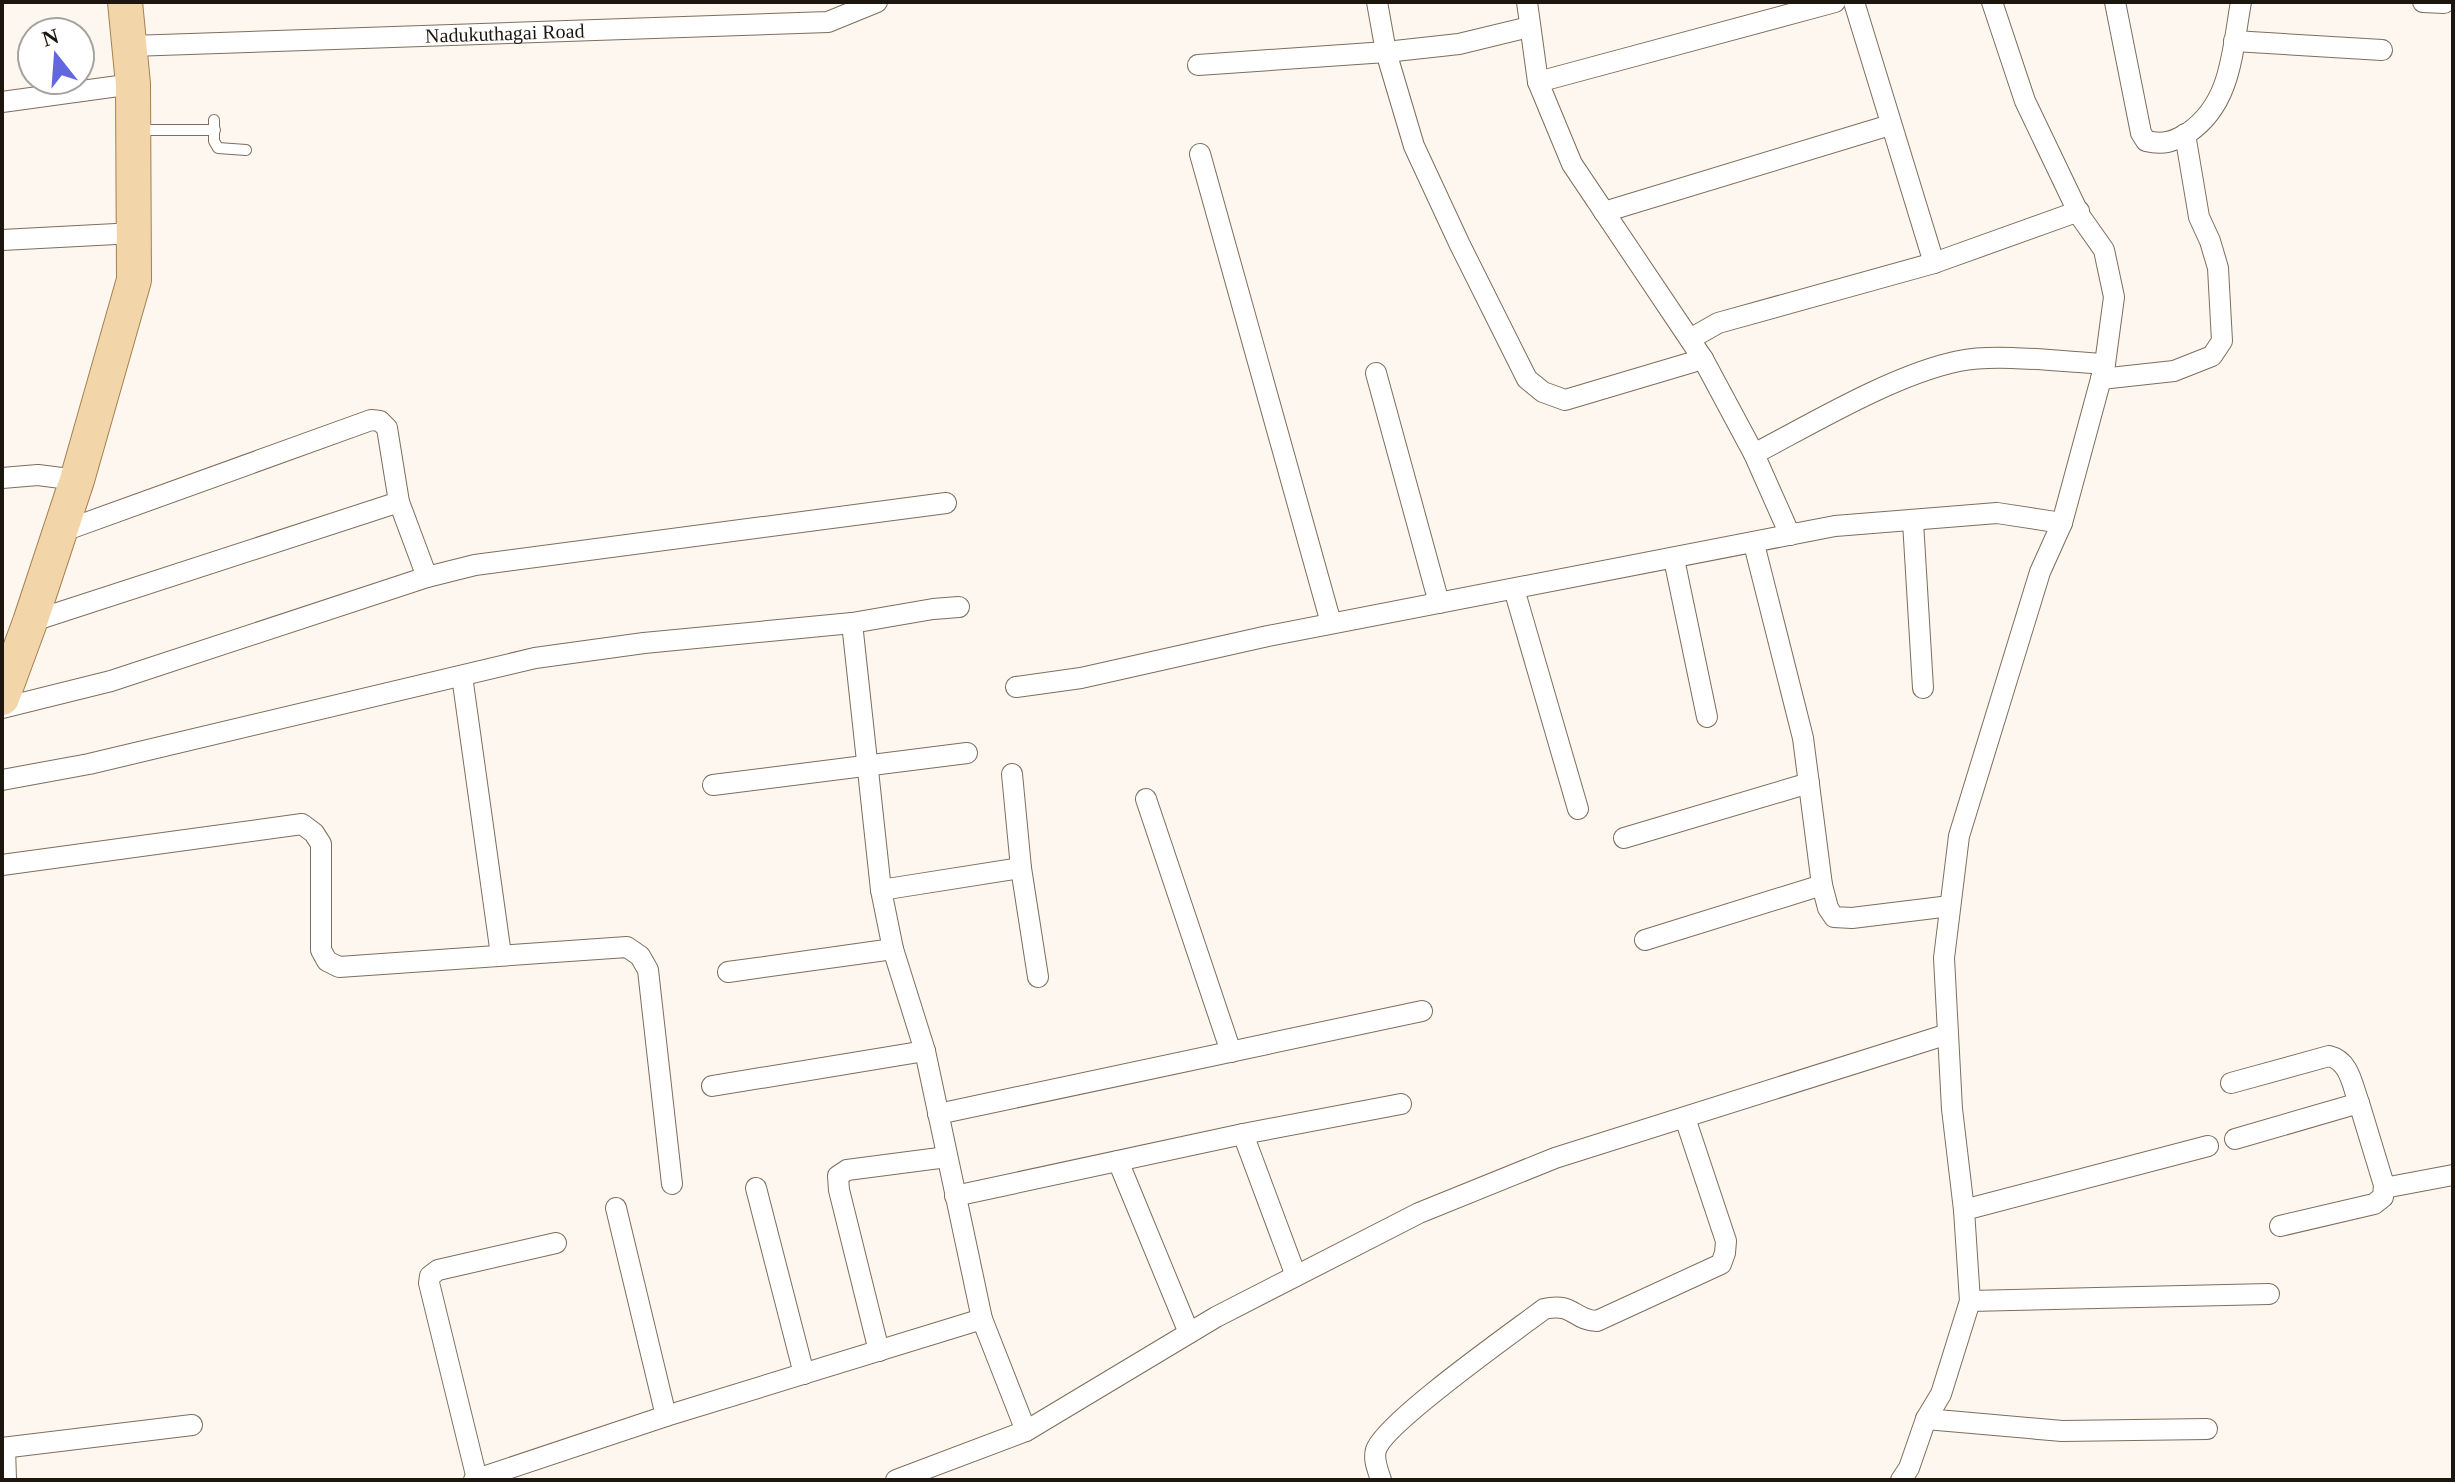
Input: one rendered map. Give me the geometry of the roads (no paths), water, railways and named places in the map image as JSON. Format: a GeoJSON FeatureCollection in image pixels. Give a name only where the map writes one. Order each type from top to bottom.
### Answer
{"type":"FeatureCollection","features":[{"type":"Feature","properties":{"kind":"main road"},"geometry":{"type":"LineString","coordinates":[[2,698],[77,480],[134,280],[133,84],[125,2]]}},
{"type":"Feature","properties":{"kind":"street","name":"Nadukuthagai Road"},"geometry":{"type":"LineString","coordinates":[[131,46],[828,22],[877,2]]}},
{"type":"Feature","properties":{"kind":"street"},"geometry":{"type":"LineString","coordinates":[[1377,2],[1386,52],[1414,146],[1527,379],[1543,392],[1565,400],[1703,359]]}},
{"type":"Feature","properties":{"kind":"street"},"geometry":{"type":"LineString","coordinates":[[1527,2],[1538,82],[1572,164],[1703,359],[1754,454],[1790,535]]}},
{"type":"Feature","properties":{"kind":"street"},"geometry":{"type":"LineString","coordinates":[[1538,82],[1835,2]]}},
{"type":"Feature","properties":{"kind":"street"},"geometry":{"type":"LineString","coordinates":[[1854,2],[1934,263]]}},
{"type":"Feature","properties":{"kind":"street"},"geometry":{"type":"LineString","coordinates":[[1901,1480],[1909,1468],[1926,1419],[1941,1394],[1970,1301],[1964,1210],[1952,1109],[1944,958],[1959,836],[2040,572],[2062,523],[2103,372],[2114,297],[2104,250],[2079,211],[2025,101],[1992,2]]}},
{"type":"Feature","properties":{"kind":"street"},"geometry":{"type":"LineString","coordinates":[[2115,2],[2141,133],[2146,141],[2161,145],[2176,140],[2205,121],[2221,97],[2241,2]]}},
{"type":"Feature","properties":{"kind":"street"},"geometry":{"type":"LineString","coordinates":[[2423,2],[2444,3]]}},
{"type":"Feature","properties":{"kind":"street"},"geometry":{"type":"LineString","coordinates":[[1198,65],[1459,44],[1529,27]]}},
{"type":"Feature","properties":{"kind":"street"},"geometry":{"type":"LineString","coordinates":[[2234,41],[2382,50]]}},
{"type":"Feature","properties":{"kind":"street"},"geometry":{"type":"LineString","coordinates":[[2,102],[133,84]]}},
{"type":"Feature","properties":{"kind":"street"},"geometry":{"type":"LineString","coordinates":[[1604,212],[1890,125]]}},
{"type":"Feature","properties":{"kind":"street"},"geometry":{"type":"LineString","coordinates":[[1754,454],[1900,381],[1961,360],[2006,359],[2103,372],[2174,371],[2212,356],[2222,341],[2218,268],[2199,217],[2185,134]]}},
{"type":"Feature","properties":{"kind":"street"},"geometry":{"type":"LineString","coordinates":[[1200,154],[1331,623]]}},
{"type":"Feature","properties":{"kind":"street"},"geometry":{"type":"LineString","coordinates":[[1690,339],[1718,323],[1934,263],[2079,211]]}},
{"type":"Feature","properties":{"kind":"street"},"geometry":{"type":"LineString","coordinates":[[2,240],[135,233]]}},
{"type":"Feature","properties":{"kind":"street"},"geometry":{"type":"LineString","coordinates":[[1376,373],[1439,603]]}},
{"type":"Feature","properties":{"kind":"street"},"geometry":{"type":"LineString","coordinates":[[58,533],[371,420],[380,421],[387,428],[399,502],[427,577]]}},
{"type":"Feature","properties":{"kind":"street"},"geometry":{"type":"LineString","coordinates":[[2,478],[38,475],[77,480]]}},
{"type":"Feature","properties":{"kind":"street"},"geometry":{"type":"LineString","coordinates":[[30,622],[399,502]]}},
{"type":"Feature","properties":{"kind":"street"},"geometry":{"type":"LineString","coordinates":[[2,708],[111,681],[427,577],[475,565],[946,503]]}},
{"type":"Feature","properties":{"kind":"street"},"geometry":{"type":"LineString","coordinates":[[1016,687],[1081,678],[1331,623],[1835,526],[1997,513],[2062,523]]}},
{"type":"Feature","properties":{"kind":"street"},"geometry":{"type":"LineString","coordinates":[[1913,522],[1923,688]]}},
{"type":"Feature","properties":{"kind":"street"},"geometry":{"type":"LineString","coordinates":[[1754,544],[1803,738],[1822,885],[1828,908],[1834,917],[1950,906]]}},
{"type":"Feature","properties":{"kind":"street"},"geometry":{"type":"LineString","coordinates":[[1674,559],[1707,717]]}},
{"type":"Feature","properties":{"kind":"street"},"geometry":{"type":"LineString","coordinates":[[1514,589],[1578,809]]}},
{"type":"Feature","properties":{"kind":"street"},"geometry":{"type":"LineString","coordinates":[[2,780],[89,764],[535,658],[629,645],[852,623],[959,607]]}},
{"type":"Feature","properties":{"kind":"street"},"geometry":{"type":"LineString","coordinates":[[852,623],[881,890],[893,949],[925,1051],[982,1319],[1026,1431]]}},
{"type":"Feature","properties":{"kind":"street"},"geometry":{"type":"LineString","coordinates":[[462,676],[501,955]]}},
{"type":"Feature","properties":{"kind":"street"},"geometry":{"type":"LineString","coordinates":[[713,785],[967,753]]}},
{"type":"Feature","properties":{"kind":"street"},"geometry":{"type":"LineString","coordinates":[[1012,774],[1021,868],[1038,977]]}},
{"type":"Feature","properties":{"kind":"street"},"geometry":{"type":"LineString","coordinates":[[1624,838],[1809,783]]}},
{"type":"Feature","properties":{"kind":"street"},"geometry":{"type":"LineString","coordinates":[[1146,799],[1231,1052]]}},
{"type":"Feature","properties":{"kind":"street"},"geometry":{"type":"LineString","coordinates":[[2,865],[302,824],[314,833],[321,844],[321,950],[327,961],[339,967],[627,947],[640,956],[648,970],[672,1184]]}},
{"type":"Feature","properties":{"kind":"street"},"geometry":{"type":"LineString","coordinates":[[881,890],[1021,868]]}},
{"type":"Feature","properties":{"kind":"street"},"geometry":{"type":"LineString","coordinates":[[1645,940],[1822,885]]}},
{"type":"Feature","properties":{"kind":"street"},"geometry":{"type":"LineString","coordinates":[[728,972],[893,949]]}},
{"type":"Feature","properties":{"kind":"street"},"geometry":{"type":"LineString","coordinates":[[938,1114],[1422,1011]]}},
{"type":"Feature","properties":{"kind":"street"},"geometry":{"type":"LineString","coordinates":[[896,1480],[1026,1431],[1189,1333],[1419,1213],[1555,1158],[1948,1034]]}},
{"type":"Feature","properties":{"kind":"street"},"geometry":{"type":"LineString","coordinates":[[712,1086],[925,1051]]}},
{"type":"Feature","properties":{"kind":"street"},"geometry":{"type":"LineString","coordinates":[[2231,1083],[2329,1056],[2345,1065],[2359,1103],[2384,1188],[2383,1197],[2374,1204],[2280,1226]]}},
{"type":"Feature","properties":{"kind":"street"},"geometry":{"type":"LineString","coordinates":[[2235,1139],[2359,1103]]}},
{"type":"Feature","properties":{"kind":"street"},"geometry":{"type":"LineString","coordinates":[[955,1196],[1243,1134],[1401,1104]]}},
{"type":"Feature","properties":{"kind":"street"},"geometry":{"type":"LineString","coordinates":[[1381,1480],[1375,1453],[1380,1441],[1426,1399],[1544,1309],[1557,1306],[1570,1308],[1587,1320],[1597,1321],[1721,1264],[1726,1241],[1685,1118]]}},
{"type":"Feature","properties":{"kind":"street"},"geometry":{"type":"LineString","coordinates":[[1243,1134],[1296,1276]]}},
{"type":"Feature","properties":{"kind":"street"},"geometry":{"type":"LineString","coordinates":[[1964,1210],[2208,1146]]}},
{"type":"Feature","properties":{"kind":"street"},"geometry":{"type":"LineString","coordinates":[[879,1351],[838,1176],[847,1170],[947,1157]]}},
{"type":"Feature","properties":{"kind":"street"},"geometry":{"type":"LineString","coordinates":[[1118,1161],[1189,1333]]}},
{"type":"Feature","properties":{"kind":"street"},"geometry":{"type":"LineString","coordinates":[[2384,1188],[2453,1175]]}},
{"type":"Feature","properties":{"kind":"street"},"geometry":{"type":"LineString","coordinates":[[756,1188],[804,1374]]}},
{"type":"Feature","properties":{"kind":"street"},"geometry":{"type":"LineString","coordinates":[[616,1208],[666,1416]]}},
{"type":"Feature","properties":{"kind":"street"},"geometry":{"type":"LineString","coordinates":[[556,1243],[438,1270],[430,1276],[429,1283],[476,1480],[666,1416],[982,1319]]}},
{"type":"Feature","properties":{"kind":"street"},"geometry":{"type":"LineString","coordinates":[[1970,1301],[2269,1294]]}},
{"type":"Feature","properties":{"kind":"street"},"geometry":{"type":"LineString","coordinates":[[1926,1419],[2062,1431],[2207,1429]]}},
{"type":"Feature","properties":{"kind":"street"},"geometry":{"type":"LineString","coordinates":[[6,1480],[4,1448],[192,1425]]}},
{"type":"Feature","properties":{"kind":"lane"},"geometry":{"type":"LineString","coordinates":[[134,130],[214,125],[214,141],[218,148],[246,150]]}}]}
